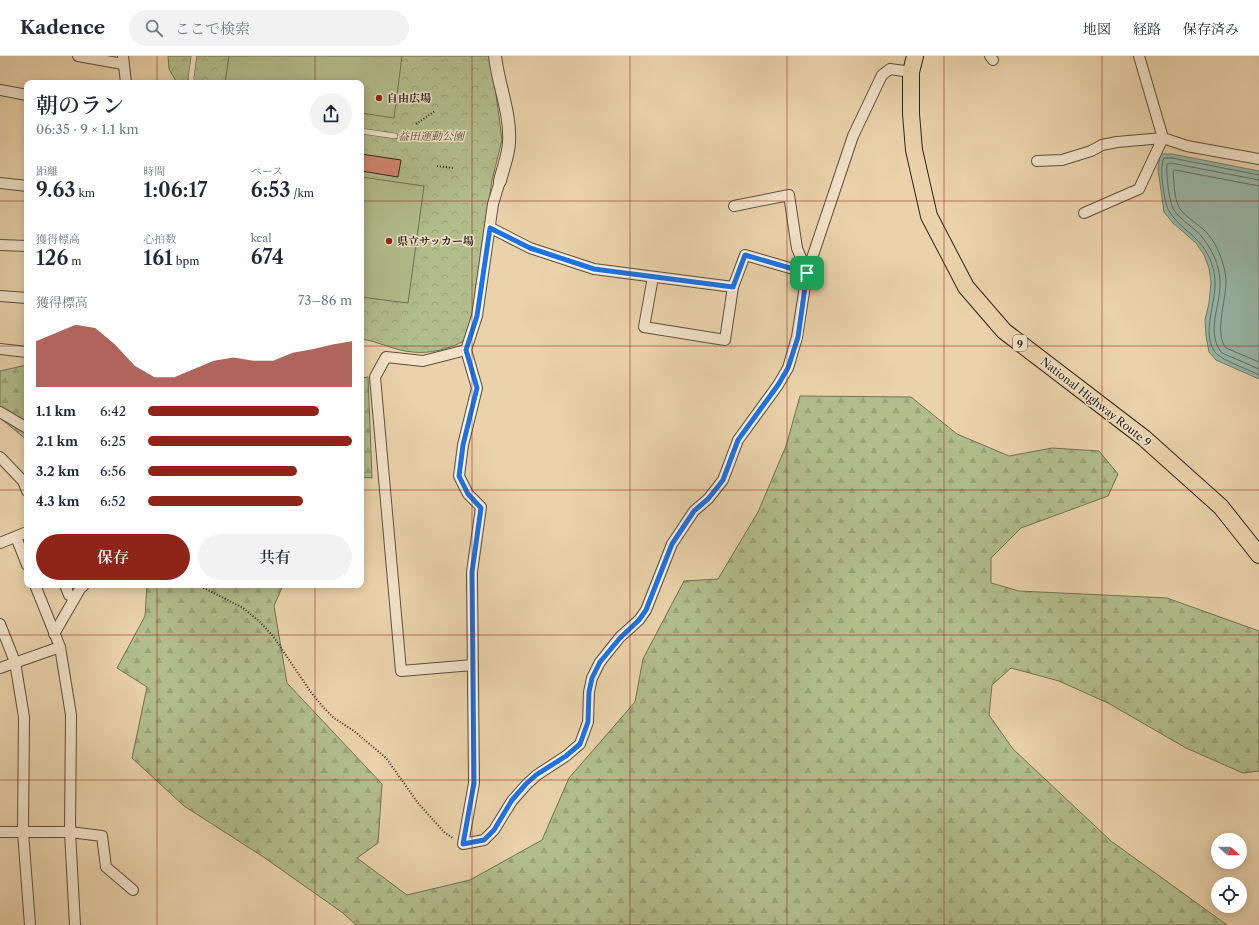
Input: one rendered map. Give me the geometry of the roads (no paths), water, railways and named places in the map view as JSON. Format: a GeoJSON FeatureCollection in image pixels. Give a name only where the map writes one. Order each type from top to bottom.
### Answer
{"type":"FeatureCollection","features":[{"type":"Feature","properties":{"kind":"highway","name":"National Highway Route 9"},"geometry":{"type":"LineString","coordinates":[[914,56],[911,72],[911,114],[914,150],[929,216],[966,287],[1004,331],[1144,438],[1221,507],[1259,555]]}},
{"type":"Feature","properties":{"kind":"street"},"geometry":{"type":"LineString","coordinates":[[78,56],[123,60],[126,80]]}},
{"type":"Feature","properties":{"kind":"street"},"geometry":{"type":"LineString","coordinates":[[496,56],[497,72],[507,118],[510,142],[494,204],[477,316],[466,350],[477,388],[463,445],[459,476],[468,494],[481,508],[472,572],[474,783],[463,844],[484,840],[494,830],[512,800],[526,784],[536,775],[566,756],[580,744],[588,722],[589,692],[592,678],[600,662],[620,638],[639,620],[646,610],[672,544],[694,511],[708,499],[723,480],[738,440],[778,385],[788,368],[798,337],[807,273],[853,136],[882,76],[890,69],[911,72]]}},
{"type":"Feature","properties":{"kind":"street"},"geometry":{"type":"LineString","coordinates":[[1084,213],[1139,189],[1152,158],[1163,138],[1139,56]]}},
{"type":"Feature","properties":{"kind":"street"},"geometry":{"type":"LineString","coordinates":[[0,90],[24,94]]}},
{"type":"Feature","properties":{"kind":"street"},"geometry":{"type":"LineString","coordinates":[[1037,162],[1062,160],[1091,151],[1102,145],[1117,142],[1163,138],[1187,146],[1259,159]]}},
{"type":"Feature","properties":{"kind":"street"},"geometry":{"type":"LineString","coordinates":[[0,183],[24,186]]}},
{"type":"Feature","properties":{"kind":"street"},"geometry":{"type":"LineString","coordinates":[[734,206],[789,195],[797,248],[807,273]]}},
{"type":"Feature","properties":{"kind":"street"},"geometry":{"type":"LineString","coordinates":[[490,228],[530,248],[594,269],[733,287]]}},
{"type":"Feature","properties":{"kind":"street"},"geometry":{"type":"LineString","coordinates":[[0,245],[24,246]]}},
{"type":"Feature","properties":{"kind":"street"},"geometry":{"type":"LineString","coordinates":[[653,277],[644,327],[725,340],[733,287],[745,255],[807,273]]}},
{"type":"Feature","properties":{"kind":"street"},"geometry":{"type":"LineString","coordinates":[[0,296],[24,298]]}},
{"type":"Feature","properties":{"kind":"street"},"geometry":{"type":"LineString","coordinates":[[0,349],[24,352]]}},
{"type":"Feature","properties":{"kind":"street"},"geometry":{"type":"LineString","coordinates":[[466,350],[423,361],[386,357],[375,377],[401,671],[473,665]]}},
{"type":"Feature","properties":{"kind":"street"},"geometry":{"type":"LineString","coordinates":[[0,412],[24,426]]}},
{"type":"Feature","properties":{"kind":"street"},"geometry":{"type":"LineString","coordinates":[[0,456],[24,484]]}},
{"type":"Feature","properties":{"kind":"street"},"geometry":{"type":"LineString","coordinates":[[0,543],[24,533]]}},
{"type":"Feature","properties":{"kind":"street"},"geometry":{"type":"LineString","coordinates":[[16,537],[24,557]]}},
{"type":"Feature","properties":{"kind":"street"},"geometry":{"type":"LineString","coordinates":[[36,588],[60,646],[71,715],[70,832],[75,925]]}},
{"type":"Feature","properties":{"kind":"street"},"geometry":{"type":"LineString","coordinates":[[66,588],[69,595]]}},
{"type":"Feature","properties":{"kind":"street"},"geometry":{"type":"LineString","coordinates":[[54,634],[80,588]]}},
{"type":"Feature","properties":{"kind":"street"},"geometry":{"type":"LineString","coordinates":[[0,624],[15,662],[24,717],[23,832],[30,925]]}},
{"type":"Feature","properties":{"kind":"street"},"geometry":{"type":"LineString","coordinates":[[0,668],[60,646]]}},
{"type":"Feature","properties":{"kind":"street"},"geometry":{"type":"LineString","coordinates":[[0,832],[70,832],[102,836],[106,867],[133,890]]}},
{"type":"Feature","properties":{"kind":"lane"},"geometry":{"type":"LineString","coordinates":[[191,80],[194,56]]}},
{"type":"Feature","properties":{"kind":"lane"},"geometry":{"type":"LineString","coordinates":[[364,131],[395,136]]}},
{"type":"Feature","properties":{"kind":"water"},"geometry":{"type":"Polygon","coordinates":[[[1160,154],[1172,154],[1259,171],[1259,379],[1216,360],[1209,352],[1205,320],[1209,303],[1211,282],[1209,268],[1204,255],[1196,243],[1173,223],[1164,212],[1158,169],[1160,154]]]}},
{"type":"Feature","properties":{"kind":"place","name":"自由広場"},"geometry":{"type":"Point","coordinates":[379,98]}},
{"type":"Feature","properties":{"kind":"place","name":"県立サッカー場"},"geometry":{"type":"Point","coordinates":[389,241]}},
{"type":"Feature","properties":{"kind":"park label","name":"益田運動公園"},"geometry":{"type":"Point","coordinates":[431,136]}}]}
